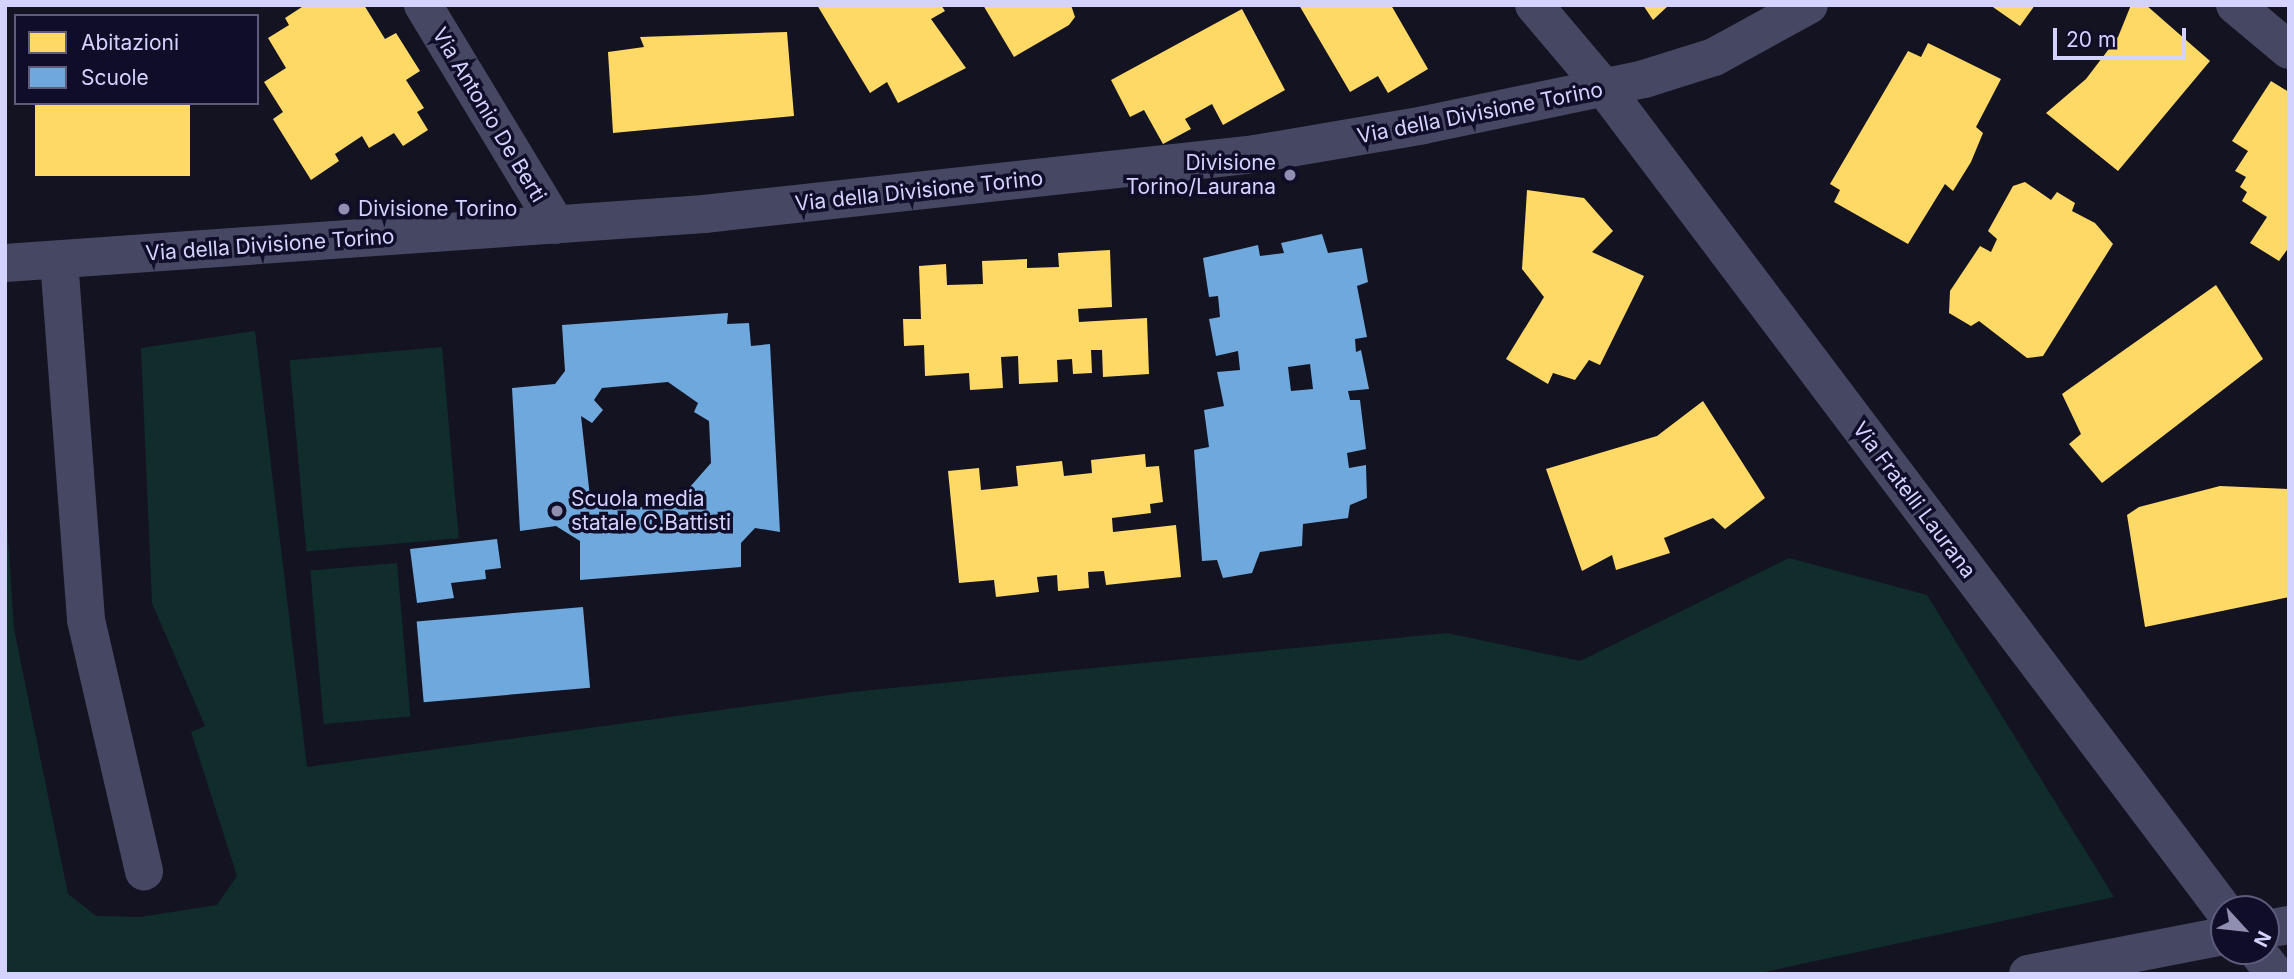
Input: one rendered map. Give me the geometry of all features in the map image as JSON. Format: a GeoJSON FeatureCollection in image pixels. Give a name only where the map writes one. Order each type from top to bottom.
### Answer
{"type":"FeatureCollection","features":[{"type":"Feature","properties":{"kind":"street","name":"Via Antonio De Berti"},"geometry":{"type":"LineString","coordinates":[[423,5],[556,225]]}},
{"type":"Feature","properties":{"kind":"street","name":"Via Fratelli Laurana"},"geometry":{"type":"LineString","coordinates":[[1534,5],[1605,89],[2213,895]]}},
{"type":"Feature","properties":{"kind":"street","name":"Via della Divisione Torino"},"geometry":{"type":"LineString","coordinates":[[5,264],[717,213],[1255,154],[1605,89],[1714,57],[1810,5]]}},
{"type":"Feature","properties":{"kind":"street"},"geometry":{"type":"LineString","coordinates":[[2235,5],[2288,49]]}},
{"type":"Feature","properties":{"kind":"street"},"geometry":{"type":"LineString","coordinates":[[59,260],[86,620],[144,871]]}},
{"type":"Feature","properties":{"kind":"street"},"geometry":{"type":"LineString","coordinates":[[2028,974],[2210,939]]}},
{"type":"Feature","properties":{"kind":"green space"},"geometry":{"type":"Polygon","coordinates":[[[255,331],[307,767],[852,692],[1447,633],[1580,661],[1789,558],[1927,595],[2114,897],[1755,974],[5,974],[5,492],[14,629],[68,894],[96,916],[140,917],[217,905],[237,876],[191,732],[205,726],[152,603],[141,348],[255,331]]]}},
{"type":"Feature","properties":{"kind":"green space"},"geometry":{"type":"Polygon","coordinates":[[[442,347],[459,538],[306,552],[290,360],[442,347]]]}},
{"type":"Feature","properties":{"kind":"green space"},"geometry":{"type":"Polygon","coordinates":[[[397,563],[410,716],[324,724],[310,571],[397,563]]]}},
{"type":"Feature","properties":{"kind":"building: Abitazioni"},"geometry":{"type":"Polygon","coordinates":[[[305,5],[364,5],[385,39],[396,33],[420,71],[406,80],[424,108],[417,112],[428,130],[403,146],[394,133],[369,148],[362,136],[335,154],[339,161],[311,180],[273,119],[283,112],[264,82],[286,68],[268,38],[289,25],[285,18],[305,5]]]}},
{"type":"Feature","properties":{"kind":"building: Abitazioni"},"geometry":{"type":"Polygon","coordinates":[[[817,5],[941,5],[945,11],[931,19],[966,68],[898,103],[887,82],[870,93],[817,5]]]}},
{"type":"Feature","properties":{"kind":"building: Abitazioni"},"geometry":{"type":"Polygon","coordinates":[[[983,5],[1071,5],[1075,17],[1069,25],[1014,57],[983,5]]]}},
{"type":"Feature","properties":{"kind":"building: Abitazioni"},"geometry":{"type":"Polygon","coordinates":[[[1299,5],[1391,5],[1428,69],[1388,93],[1378,76],[1350,92],[1299,5]]]}},
{"type":"Feature","properties":{"kind":"building: Abitazioni"},"geometry":{"type":"Polygon","coordinates":[[[1643,5],[1669,5],[1653,20],[1643,5]]]}},
{"type":"Feature","properties":{"kind":"building: Abitazioni"},"geometry":{"type":"Polygon","coordinates":[[[1990,5],[2035,5],[2020,26],[1990,5]]]}},
{"type":"Feature","properties":{"kind":"building: Abitazioni"},"geometry":{"type":"Polygon","coordinates":[[[2131,5],[2146,5],[2210,61],[2118,171],[2046,113],[2086,79],[2118,37],[2131,5]]]}},
{"type":"Feature","properties":{"kind":"building: Abitazioni"},"geometry":{"type":"Polygon","coordinates":[[[1242,9],[1285,90],[1223,125],[1212,104],[1185,119],[1191,129],[1163,144],[1144,110],[1130,117],[1111,80],[1242,9]]]}},
{"type":"Feature","properties":{"kind":"building: Abitazioni"},"geometry":{"type":"Polygon","coordinates":[[[787,32],[794,116],[613,133],[608,52],[644,47],[640,37],[787,32]]]}},
{"type":"Feature","properties":{"kind":"building: Abitazioni"},"geometry":{"type":"Polygon","coordinates":[[[1928,43],[2001,79],[1976,127],[1983,133],[1971,162],[1953,191],[1945,184],[1908,244],[1834,202],[1840,190],[1830,184],[1908,51],[1921,57],[1928,43]]]}},
{"type":"Feature","properties":{"kind":"building: Abitazioni"},"geometry":{"type":"Polygon","coordinates":[[[2271,81],[2289,92],[2289,247],[2279,261],[2250,243],[2267,217],[2242,201],[2247,192],[2240,187],[2246,177],[2235,171],[2248,151],[2232,141],[2271,81]]]}},
{"type":"Feature","properties":{"kind":"building: Abitazioni"},"geometry":{"type":"Polygon","coordinates":[[[35,105],[190,105],[190,176],[35,176],[35,105]]]}},
{"type":"Feature","properties":{"kind":"building: Abitazioni"},"geometry":{"type":"Polygon","coordinates":[[[2025,182],[2051,200],[2057,192],[2075,203],[2072,211],[2095,223],[2113,244],[2043,356],[2027,358],[1979,321],[1971,326],[1949,313],[1950,291],[1980,246],[1991,252],[1997,239],[1988,231],[2013,186],[2025,182]]]}},
{"type":"Feature","properties":{"kind":"building: Abitazioni"},"geometry":{"type":"Polygon","coordinates":[[[1527,190],[1584,198],[1613,231],[1592,252],[1644,276],[1600,365],[1589,360],[1575,380],[1553,373],[1548,384],[1506,359],[1544,297],[1522,269],[1527,190]]]}},
{"type":"Feature","properties":{"kind":"building: Abitazioni"},"geometry":{"type":"Polygon","coordinates":[[[1110,250],[1112,307],[1078,309],[1079,322],[1147,318],[1149,374],[1103,377],[1102,350],[1091,350],[1092,373],[1073,374],[1072,359],[1057,360],[1058,382],[1019,384],[1018,356],[1001,357],[1003,388],[970,390],[969,373],[925,376],[924,345],[904,346],[903,319],[921,319],[919,266],[946,264],[947,285],[983,284],[982,261],[1027,259],[1027,268],[1059,267],[1058,253],[1110,250]]]}},
{"type":"Feature","properties":{"kind":"building: Abitazioni"},"geometry":{"type":"Polygon","coordinates":[[[2216,285],[2263,359],[2102,483],[2069,444],[2081,434],[2062,394],[2216,285]]]}},
{"type":"Feature","properties":{"kind":"building: Abitazioni"},"geometry":{"type":"Polygon","coordinates":[[[1703,401],[1765,498],[1725,529],[1713,518],[1664,538],[1670,553],[1616,570],[1612,555],[1582,571],[1546,469],[1657,436],[1703,401]]]}},
{"type":"Feature","properties":{"kind":"building: Abitazioni"},"geometry":{"type":"Polygon","coordinates":[[[1145,454],[1146,467],[1159,466],[1163,502],[1150,504],[1151,513],[1112,518],[1113,532],[1176,525],[1181,577],[1106,585],[1104,571],[1088,572],[1089,588],[1058,591],[1057,575],[1037,577],[1039,592],[996,597],[994,580],[959,583],[948,471],[979,468],[981,490],[1018,486],[1016,466],[1062,461],[1064,476],[1092,473],[1091,460],[1145,454]]]}},
{"type":"Feature","properties":{"kind":"building: Abitazioni"},"geometry":{"type":"Polygon","coordinates":[[[2220,486],[2288,489],[2289,597],[2145,627],[2127,515],[2139,507],[2220,486]]]}},
{"type":"Feature","properties":{"kind":"building: Scuole"},"geometry":{"type":"Polygon","coordinates":[[[1322,234],[1328,253],[1362,248],[1368,282],[1357,286],[1367,337],[1355,339],[1356,352],[1361,350],[1369,389],[1348,391],[1350,400],[1360,400],[1366,449],[1347,453],[1349,468],[1366,465],[1367,498],[1350,505],[1348,518],[1303,524],[1302,546],[1260,552],[1252,573],[1223,578],[1217,560],[1202,561],[1194,450],[1209,447],[1204,410],[1224,406],[1217,372],[1240,370],[1238,351],[1216,356],[1209,319],[1220,317],[1218,296],[1209,297],[1203,258],[1258,245],[1260,256],[1284,253],[1281,243],[1322,234]],[[1310,364],[1288,367],[1291,391],[1313,389],[1310,364]]]}},
{"type":"Feature","properties":{"kind":"building: Scuole"},"geometry":{"type":"Polygon","coordinates":[[[728,313],[727,324],[749,323],[751,346],[770,344],[780,532],[755,528],[741,543],[741,567],[580,580],[580,541],[556,526],[520,531],[512,388],[555,384],[565,371],[562,325],[728,313]],[[668,382],[602,388],[594,400],[603,410],[592,423],[581,416],[590,497],[613,510],[675,504],[711,463],[709,421],[694,412],[698,403],[668,382]]]}},
{"type":"Feature","properties":{"kind":"building: Scuole"},"geometry":{"type":"Polygon","coordinates":[[[497,539],[501,568],[485,570],[486,579],[451,583],[454,598],[417,603],[410,549],[497,539]]]}},
{"type":"Feature","properties":{"kind":"building: Scuole"},"geometry":{"type":"Polygon","coordinates":[[[583,607],[590,688],[424,702],[417,622],[583,607]]]}},
{"type":"Feature","properties":{"kind":"place","name":"Divisione Torino/Laurana"},"geometry":{"type":"Point","coordinates":[1290,175]}},
{"type":"Feature","properties":{"kind":"place","name":"Divisione Torino"},"geometry":{"type":"Point","coordinates":[344,209]}},
{"type":"Feature","properties":{"kind":"place","name":"Scuola media statale C.Battisti"},"geometry":{"type":"Point","coordinates":[557,511]}}]}
